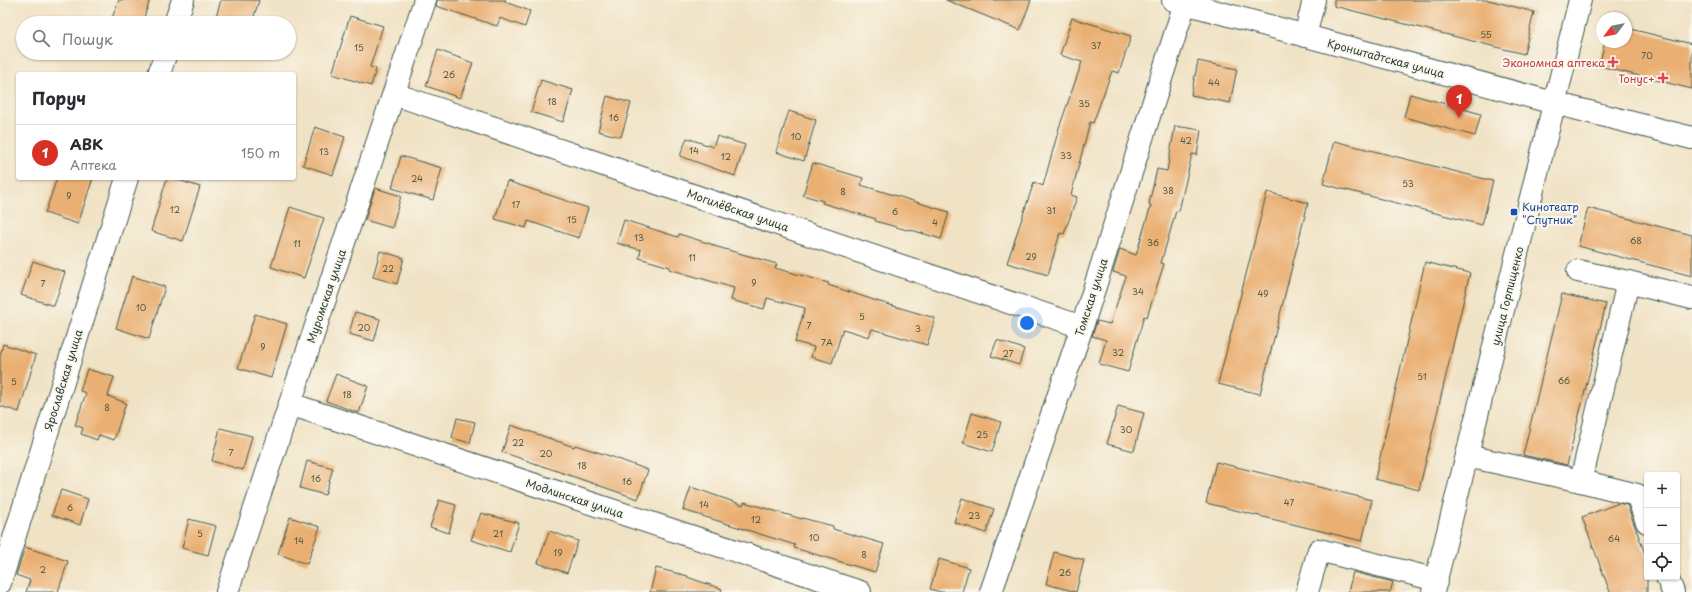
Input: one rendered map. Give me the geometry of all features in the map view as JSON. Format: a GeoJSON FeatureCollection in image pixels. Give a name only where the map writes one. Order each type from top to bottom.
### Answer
{"type":"FeatureCollection","features":[{"type":"Feature","properties":{"kind":"street"},"geometry":{"type":"LineString","coordinates":[[177,16],[183,0]]}},
{"type":"Feature","properties":{"kind":"street","name":"Муромская улица"},"geometry":{"type":"LineString","coordinates":[[227,592],[425,0]]}},
{"type":"Feature","properties":{"kind":"street"},"geometry":{"type":"LineString","coordinates":[[1305,36],[1314,0]]}},
{"type":"Feature","properties":{"kind":"street","name":"улица Горпищенко"},"geometry":{"type":"LineString","coordinates":[[1435,586],[1580,0]]}},
{"type":"Feature","properties":{"kind":"street","name":"Кронштадтская улица"},"geometry":{"type":"LineString","coordinates":[[1181,1],[1554,103],[1692,138]]}},
{"type":"Feature","properties":{"kind":"street","name":"Томская улица"},"geometry":{"type":"LineString","coordinates":[[991,592],[1082,327],[1181,1]]}},
{"type":"Feature","properties":{"kind":"street"},"geometry":{"type":"LineString","coordinates":[[160,72],[164,60]]}},
{"type":"Feature","properties":{"kind":"street","name":"Могилёвская улица"},"geometry":{"type":"LineString","coordinates":[[394,94],[1082,327]]}},
{"type":"Feature","properties":{"kind":"street","name":"Ярославская улица"},"geometry":{"type":"LineString","coordinates":[[0,583],[126,180]]}},
{"type":"Feature","properties":{"kind":"street"},"geometry":{"type":"LineString","coordinates":[[1578,271],[1692,298]]}},
{"type":"Feature","properties":{"kind":"street"},"geometry":{"type":"LineString","coordinates":[[1581,481],[1628,282]]}},
{"type":"Feature","properties":{"kind":"street","name":"Модлинская улица"},"geometry":{"type":"LineString","coordinates":[[290,404],[860,592]]}},
{"type":"Feature","properties":{"kind":"street"},"geometry":{"type":"LineString","coordinates":[[1467,456],[1637,495],[1644,514]]}},
{"type":"Feature","properties":{"kind":"street"},"geometry":{"type":"LineString","coordinates":[[1307,592],[1320,550],[1435,586]]}},
{"type":"Feature","properties":{"kind":"street"},"geometry":{"type":"LineString","coordinates":[[1668,580],[1673,592]]}},
{"type":"Feature","properties":{"kind":"building"},"geometry":{"type":"Polygon","coordinates":[[[119,0],[150,0],[144,16],[113,16],[119,0]]]}},
{"type":"Feature","properties":{"kind":"building"},"geometry":{"type":"Polygon","coordinates":[[[221,0],[259,0],[254,16],[216,16],[221,0]]]}},
{"type":"Feature","properties":{"kind":"building"},"geometry":{"type":"Polygon","coordinates":[[[437,0],[506,0],[505,2],[530,11],[525,27],[500,18],[497,26],[436,6],[437,0]]]}},
{"type":"Feature","properties":{"kind":"building"},"geometry":{"type":"Polygon","coordinates":[[[946,0],[1031,0],[1020,30],[946,0]]]}},
{"type":"Feature","properties":{"kind":"building"},"geometry":{"type":"Polygon","coordinates":[[[1334,0],[1489,0],[1534,12],[1524,54],[1334,6],[1334,0]]]}},
{"type":"Feature","properties":{"kind":"building"},"geometry":{"type":"Polygon","coordinates":[[[350,16],[383,26],[370,67],[376,69],[371,86],[332,74],[350,16]]]}},
{"type":"Feature","properties":{"kind":"building"},"geometry":{"type":"Polygon","coordinates":[[[1072,18],[1131,36],[1119,73],[1112,71],[1093,123],[1090,122],[1071,195],[1077,197],[1064,234],[1060,233],[1048,275],[1007,263],[1034,182],[1043,186],[1059,128],[1082,62],[1060,55],[1072,18]]]}},
{"type":"Feature","properties":{"kind":"building"},"geometry":{"type":"Polygon","coordinates":[[[1632,29],[1692,44],[1692,89],[1599,66],[1604,48],[1632,48],[1632,29]]]}},
{"type":"Feature","properties":{"kind":"building"},"geometry":{"type":"Polygon","coordinates":[[[438,50],[473,63],[460,98],[426,86],[438,50]]]}},
{"type":"Feature","properties":{"kind":"building"},"geometry":{"type":"Polygon","coordinates":[[[1198,61],[1237,69],[1230,103],[1191,95],[1198,61]]]}},
{"type":"Feature","properties":{"kind":"building"},"geometry":{"type":"Polygon","coordinates":[[[541,80],[573,90],[563,122],[531,112],[541,80]]]}},
{"type":"Feature","properties":{"kind":"building"},"geometry":{"type":"Polygon","coordinates":[[[1410,94],[1481,114],[1475,136],[1404,117],[1410,94]]]}},
{"type":"Feature","properties":{"kind":"building"},"geometry":{"type":"Polygon","coordinates":[[[607,96],[631,103],[621,137],[598,131],[607,96]]]}},
{"type":"Feature","properties":{"kind":"building"},"geometry":{"type":"Polygon","coordinates":[[[789,111],[816,120],[804,161],[776,152],[789,111]]]}},
{"type":"Feature","properties":{"kind":"building"},"geometry":{"type":"Polygon","coordinates":[[[1175,126],[1201,130],[1197,155],[1192,154],[1179,211],[1176,211],[1161,263],[1164,264],[1147,317],[1144,316],[1128,372],[1099,364],[1106,340],[1092,336],[1097,321],[1110,324],[1126,276],[1113,272],[1120,249],[1136,255],[1151,205],[1149,204],[1157,169],[1167,171],[1175,126]]]}},
{"type":"Feature","properties":{"kind":"building"},"geometry":{"type":"Polygon","coordinates":[[[315,127],[345,137],[333,175],[303,165],[315,127]]]}},
{"type":"Feature","properties":{"kind":"building"},"geometry":{"type":"Polygon","coordinates":[[[717,136],[745,145],[735,176],[680,156],[687,138],[713,147],[717,136]]]}},
{"type":"Feature","properties":{"kind":"building"},"geometry":{"type":"Polygon","coordinates":[[[1334,141],[1493,181],[1482,225],[1323,184],[1334,141]]]}},
{"type":"Feature","properties":{"kind":"building"},"geometry":{"type":"Polygon","coordinates":[[[401,156],[442,168],[433,200],[392,188],[401,156]]]}},
{"type":"Feature","properties":{"kind":"building"},"geometry":{"type":"Polygon","coordinates":[[[813,163],[863,178],[861,185],[949,212],[941,239],[875,221],[876,219],[822,203],[823,201],[803,195],[813,163]]]}},
{"type":"Feature","properties":{"kind":"building"},"geometry":{"type":"Polygon","coordinates":[[[56,180],[92,180],[78,224],[45,213],[56,180]]]}},
{"type":"Feature","properties":{"kind":"building"},"geometry":{"type":"Polygon","coordinates":[[[166,180],[178,180],[200,187],[183,241],[151,231],[166,180]]]}},
{"type":"Feature","properties":{"kind":"building"},"geometry":{"type":"Polygon","coordinates":[[[507,181],[588,208],[579,238],[528,221],[526,228],[495,219],[507,181]]]}},
{"type":"Feature","properties":{"kind":"building"},"geometry":{"type":"Polygon","coordinates":[[[375,188],[401,196],[392,228],[365,220],[375,188]]]}},
{"type":"Feature","properties":{"kind":"building"},"geometry":{"type":"Polygon","coordinates":[[[1267,192],[1308,203],[1260,394],[1218,384],[1267,192]]]}},
{"type":"Feature","properties":{"kind":"building"},"geometry":{"type":"Polygon","coordinates":[[[290,207],[324,218],[304,278],[271,267],[290,207]]]}},
{"type":"Feature","properties":{"kind":"building"},"geometry":{"type":"Polygon","coordinates":[[[1588,208],[1692,235],[1692,276],[1578,246],[1588,208]]]}},
{"type":"Feature","properties":{"kind":"building"},"geometry":{"type":"Polygon","coordinates":[[[624,220],[678,237],[679,234],[714,246],[777,264],[775,268],[829,283],[828,285],[935,318],[927,345],[872,329],[869,337],[843,329],[832,363],[811,357],[814,347],[795,342],[805,308],[767,298],[764,309],[731,300],[734,288],[669,269],[670,267],[639,258],[641,250],[617,243],[624,220]]]}},
{"type":"Feature","properties":{"kind":"building"},"geometry":{"type":"Polygon","coordinates":[[[380,251],[404,258],[397,284],[373,277],[380,251]]]}},
{"type":"Feature","properties":{"kind":"building"},"geometry":{"type":"Polygon","coordinates":[[[33,261],[65,272],[54,306],[21,295],[33,261]]]}},
{"type":"Feature","properties":{"kind":"building"},"geometry":{"type":"Polygon","coordinates":[[[1425,262],[1470,273],[1419,490],[1375,479],[1425,262]]]}},
{"type":"Feature","properties":{"kind":"building"},"geometry":{"type":"Polygon","coordinates":[[[132,276],[165,287],[149,339],[116,328],[132,276]]]}},
{"type":"Feature","properties":{"kind":"building"},"geometry":{"type":"Polygon","coordinates":[[[1562,294],[1606,304],[1567,465],[1523,455],[1562,294]]]}},
{"type":"Feature","properties":{"kind":"building"},"geometry":{"type":"Polygon","coordinates":[[[355,312],[380,319],[374,341],[349,334],[355,312]]]}},
{"type":"Feature","properties":{"kind":"building"},"geometry":{"type":"Polygon","coordinates":[[[255,314],[287,324],[271,378],[238,368],[255,314]]]}},
{"type":"Feature","properties":{"kind":"building"},"geometry":{"type":"Polygon","coordinates":[[[997,340],[1024,349],[1019,365],[991,356],[997,340]]]}},
{"type":"Feature","properties":{"kind":"building"},"geometry":{"type":"Polygon","coordinates":[[[3,344],[36,355],[19,412],[0,406],[0,356],[3,344]]]}},
{"type":"Feature","properties":{"kind":"building"},"geometry":{"type":"Polygon","coordinates":[[[87,369],[114,377],[108,396],[126,403],[114,440],[99,435],[97,440],[81,434],[83,428],[75,425],[86,393],[80,391],[87,369]]]}},
{"type":"Feature","properties":{"kind":"building"},"geometry":{"type":"Polygon","coordinates":[[[336,374],[368,386],[359,413],[326,401],[336,374]]]}},
{"type":"Feature","properties":{"kind":"building"},"geometry":{"type":"Polygon","coordinates":[[[1118,406],[1144,413],[1134,451],[1107,444],[1118,406]]]}},
{"type":"Feature","properties":{"kind":"building"},"geometry":{"type":"Polygon","coordinates":[[[972,413],[1001,422],[992,452],[963,443],[972,413]]]}},
{"type":"Feature","properties":{"kind":"building"},"geometry":{"type":"Polygon","coordinates":[[[457,418],[475,422],[470,443],[452,438],[457,418]]]}},
{"type":"Feature","properties":{"kind":"building"},"geometry":{"type":"Polygon","coordinates":[[[511,425],[574,447],[575,445],[610,456],[648,470],[638,499],[502,452],[511,425]]]}},
{"type":"Feature","properties":{"kind":"building"},"geometry":{"type":"Polygon","coordinates":[[[220,428],[252,436],[243,470],[212,461],[220,428]]]}},
{"type":"Feature","properties":{"kind":"building"},"geometry":{"type":"Polygon","coordinates":[[[307,461],[333,468],[325,495],[300,488],[307,461]]]}},
{"type":"Feature","properties":{"kind":"building"},"geometry":{"type":"Polygon","coordinates":[[[1216,462],[1372,500],[1362,541],[1206,503],[1216,462]]]}},
{"type":"Feature","properties":{"kind":"building"},"geometry":{"type":"Polygon","coordinates":[[[691,487],[743,505],[744,502],[802,519],[833,526],[833,529],[884,544],[875,572],[794,548],[795,545],[683,510],[691,487]]]}},
{"type":"Feature","properties":{"kind":"building"},"geometry":{"type":"Polygon","coordinates":[[[61,490],[88,499],[80,525],[52,515],[61,490]]]}},
{"type":"Feature","properties":{"kind":"building"},"geometry":{"type":"Polygon","coordinates":[[[962,498],[994,509],[986,533],[954,522],[962,498]]]}},
{"type":"Feature","properties":{"kind":"building"},"geometry":{"type":"Polygon","coordinates":[[[439,500],[456,505],[449,533],[430,527],[439,500]]]}},
{"type":"Feature","properties":{"kind":"building"},"geometry":{"type":"Polygon","coordinates":[[[1619,503],[1627,505],[1644,551],[1644,580],[1647,580],[1647,592],[1610,592],[1582,517],[1619,503]]]}},
{"type":"Feature","properties":{"kind":"building"},"geometry":{"type":"Polygon","coordinates":[[[481,513],[519,523],[510,552],[471,540],[481,513]]]}},
{"type":"Feature","properties":{"kind":"building"},"geometry":{"type":"Polygon","coordinates":[[[290,517],[320,527],[307,564],[278,554],[290,517]]]}},
{"type":"Feature","properties":{"kind":"building"},"geometry":{"type":"Polygon","coordinates":[[[189,519],[216,526],[208,555],[182,548],[189,519]]]}},
{"type":"Feature","properties":{"kind":"building"},"geometry":{"type":"Polygon","coordinates":[[[549,531],[578,541],[567,573],[538,563],[549,531]]]}},
{"type":"Feature","properties":{"kind":"building"},"geometry":{"type":"Polygon","coordinates":[[[25,547],[68,561],[58,592],[26,592],[30,580],[16,575],[25,547]]]}},
{"type":"Feature","properties":{"kind":"building"},"geometry":{"type":"Polygon","coordinates":[[[1054,552],[1084,560],[1076,592],[1046,584],[1054,552]]]}},
{"type":"Feature","properties":{"kind":"building"},"geometry":{"type":"Polygon","coordinates":[[[939,559],[969,568],[962,592],[940,592],[930,589],[939,559]]]}},
{"type":"Feature","properties":{"kind":"building"},"geometry":{"type":"Polygon","coordinates":[[[656,568],[688,576],[687,577],[722,589],[721,592],[650,592],[656,568]]]}},
{"type":"Feature","properties":{"kind":"building"},"geometry":{"type":"Polygon","coordinates":[[[1353,572],[1393,582],[1390,592],[1348,592],[1353,572]]]}},
{"type":"Feature","properties":{"kind":"place","name":"Экономная аптека"},"geometry":{"type":"Point","coordinates":[1613,62]}},
{"type":"Feature","properties":{"kind":"place","name":"Тонус+"},"geometry":{"type":"Point","coordinates":[1663,78]}},
{"type":"Feature","properties":{"kind":"place","name":"АВК"},"geometry":{"type":"Point","coordinates":[1459,118]}},
{"type":"Feature","properties":{"kind":"place","name":"Кинотеатр \"Спутник\""},"geometry":{"type":"Point","coordinates":[1514,212]}}]}
